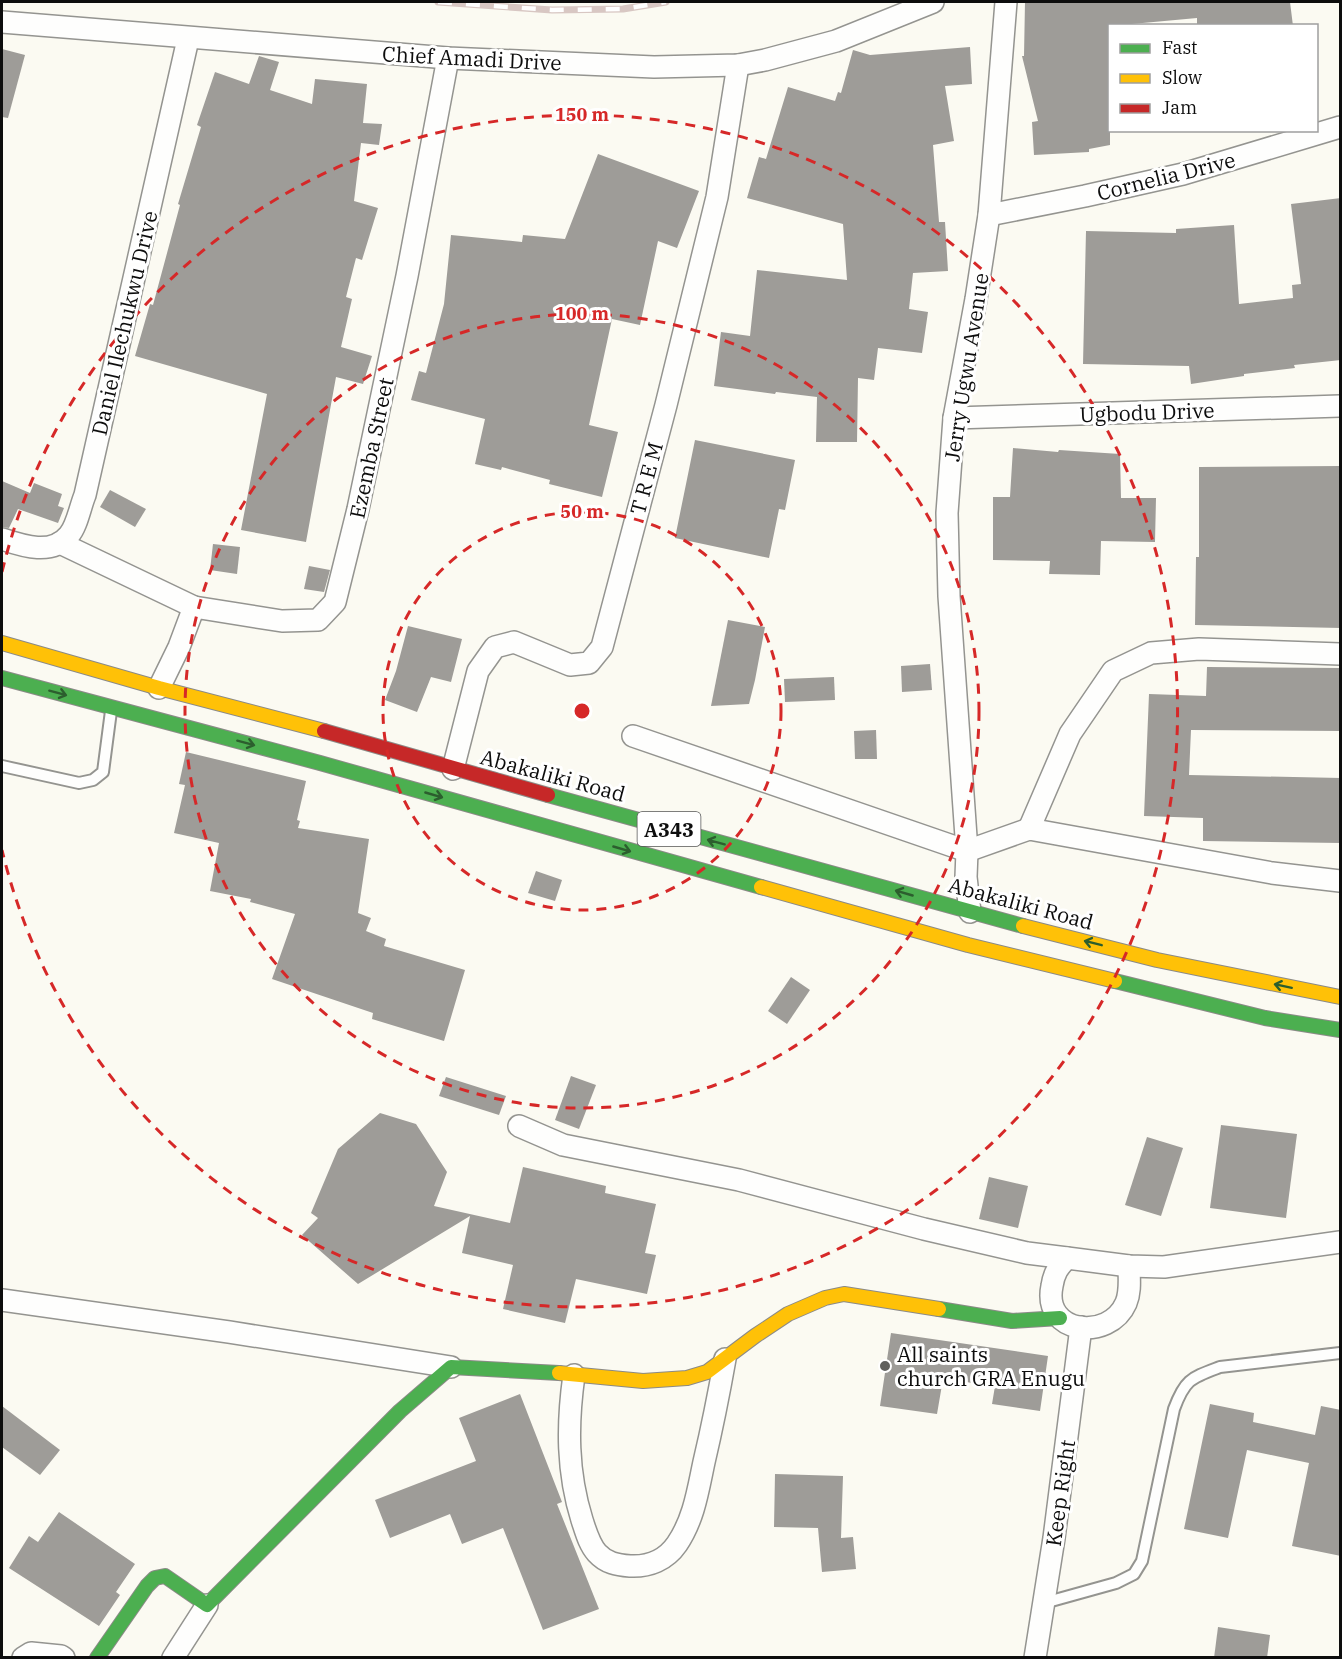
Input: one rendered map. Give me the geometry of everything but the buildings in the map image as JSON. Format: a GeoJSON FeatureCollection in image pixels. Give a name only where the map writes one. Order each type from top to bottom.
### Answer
{"type":"FeatureCollection","features":[{"type":"Feature","properties":{"kind":"main road","name":"Abakaliki Road"},"geometry":{"type":"LineString","coordinates":[[2,643],[970,912],[1157,960],[1341,997]]}},
{"type":"Feature","properties":{"kind":"main road","name":"A343"},"geometry":{"type":"LineString","coordinates":[[2,678],[332,766],[968,945],[1265,1018],[1341,1030]]}},
{"type":"Feature","properties":{"kind":"main road"},"geometry":{"type":"LineString","coordinates":[[97,1658],[155,1578],[165,1576],[207,1605],[400,1411],[451,1367],[530,1370],[634,1380],[671,1380],[699,1375],[782,1318],[825,1297],[844,1294],[1012,1321],[1060,1318]]}},
{"type":"Feature","properties":{"kind":"street","name":"Chief Amadi Drive"},"geometry":{"type":"LineString","coordinates":[[2,22],[188,39],[448,58],[654,67],[738,64],[765,60],[836,41],[933,2]]}},
{"type":"Feature","properties":{"kind":"street","name":"Jerry Ugwu Avenue"},"geometry":{"type":"LineString","coordinates":[[970,912],[966,877],[968,851],[949,597],[947,513],[954,418],[989,215],[1006,2]]}},
{"type":"Feature","properties":{"kind":"street","name":"Daniel Ilechukwu Drive"},"geometry":{"type":"LineString","coordinates":[[60,543],[70,534],[85,495],[188,39]]}},
{"type":"Feature","properties":{"kind":"street","name":"Ezemba Street"},"geometry":{"type":"LineString","coordinates":[[60,543],[194,607],[282,621],[318,620],[335,602],[358,509],[407,276],[448,58]]}},
{"type":"Feature","properties":{"kind":"street","name":"T R E M"},"geometry":{"type":"LineString","coordinates":[[453,769],[478,671],[495,647],[514,642],[570,665],[589,663],[602,647],[666,405],[717,197],[738,64]]}},
{"type":"Feature","properties":{"kind":"street","name":"Cornelia Drive"},"geometry":{"type":"LineString","coordinates":[[989,215],[1183,174],[1341,127]]}},
{"type":"Feature","properties":{"kind":"street","name":"Ugbodu Drive"},"geometry":{"type":"LineString","coordinates":[[954,418],[1341,406]]}},
{"type":"Feature","properties":{"kind":"street"},"geometry":{"type":"LineString","coordinates":[[2,539],[28,548],[42,548],[60,543]]}},
{"type":"Feature","properties":{"kind":"street"},"geometry":{"type":"LineString","coordinates":[[159,688],[179,647],[194,607]]}},
{"type":"Feature","properties":{"kind":"street"},"geometry":{"type":"LineString","coordinates":[[1029,829],[1070,734],[1113,671],[1151,653],[1199,650],[1341,654]]}},
{"type":"Feature","properties":{"kind":"street"},"geometry":{"type":"LineString","coordinates":[[633,736],[968,851],[1029,829],[1272,873],[1341,881]]}},
{"type":"Feature","properties":{"kind":"street"},"geometry":{"type":"LineString","coordinates":[[519,1126],[563,1145],[739,1180],[924,1229],[1027,1253],[1129,1266],[1164,1267],[1341,1242]]}},
{"type":"Feature","properties":{"kind":"street"},"geometry":{"type":"LineString","coordinates":[[1067,1258],[1055,1271],[1051,1290],[1052,1306],[1060,1318],[1069,1325],[1081,1327],[1093,1328],[1104,1325],[1117,1316],[1126,1303],[1130,1288],[1129,1266]]}},
{"type":"Feature","properties":{"kind":"street"},"geometry":{"type":"LineString","coordinates":[[2,1300],[229,1332],[451,1367]]}},
{"type":"Feature","properties":{"kind":"street","name":"Keep Right"},"geometry":{"type":"LineString","coordinates":[[1035,1658],[1054,1538],[1081,1327]]}},
{"type":"Feature","properties":{"kind":"street"},"geometry":{"type":"LineString","coordinates":[[574,1375],[568,1431],[570,1465],[579,1511],[588,1540],[598,1554],[613,1564],[638,1566],[661,1561],[675,1546],[692,1515],[719,1397],[725,1359]]}},
{"type":"Feature","properties":{"kind":"street"},"geometry":{"type":"LineString","coordinates":[[173,1658],[207,1605]]}},
{"type":"Feature","properties":{"kind":"street"},"geometry":{"type":"LineString","coordinates":[[23,1658],[31,1653],[63,1658]]}},
{"type":"Feature","properties":{"kind":"lane"},"geometry":{"type":"LineString","coordinates":[[2,766],[78,783],[93,780],[103,772],[112,708]]}},
{"type":"Feature","properties":{"kind":"lane"},"geometry":{"type":"LineString","coordinates":[[1044,1603],[1116,1582],[1134,1574],[1142,1561],[1174,1409],[1182,1387],[1202,1374],[1220,1367],[1341,1353]]}},
{"type":"Feature","properties":{"kind":"railway"},"geometry":{"type":"LineString","coordinates":[[438,2],[552,10],[623,9],[666,2]]}},
{"type":"Feature","properties":{"kind":"traffic: fast"},"geometry":{"type":"LineString","coordinates":[[2,678],[320,763],[761,887]]}},
{"type":"Feature","properties":{"kind":"traffic: fast"},"geometry":{"type":"LineString","coordinates":[[548,795],[1023,926]]}},
{"type":"Feature","properties":{"kind":"traffic: fast"},"geometry":{"type":"LineString","coordinates":[[1115,981],[1265,1018],[1340,1030]]}},
{"type":"Feature","properties":{"kind":"traffic: fast"},"geometry":{"type":"LineString","coordinates":[[939,1309],[1012,1321],[1060,1318]]}},
{"type":"Feature","properties":{"kind":"traffic: fast"},"geometry":{"type":"LineString","coordinates":[[97,1658],[155,1578],[165,1576],[207,1605],[400,1411],[451,1367],[559,1373]]}},
{"type":"Feature","properties":{"kind":"traffic: slow"},"geometry":{"type":"LineString","coordinates":[[2,643],[159,688],[324,731]]}},
{"type":"Feature","properties":{"kind":"traffic: slow"},"geometry":{"type":"LineString","coordinates":[[761,887],[968,945],[1115,981]]}},
{"type":"Feature","properties":{"kind":"traffic: slow"},"geometry":{"type":"LineString","coordinates":[[1023,926],[1157,960],[1340,997]]}},
{"type":"Feature","properties":{"kind":"traffic: slow"},"geometry":{"type":"LineString","coordinates":[[559,1373],[643,1381],[687,1378],[707,1372],[788,1314],[825,1298],[844,1294],[939,1309]]}},
{"type":"Feature","properties":{"kind":"traffic: jam"},"geometry":{"type":"LineString","coordinates":[[324,731],[548,795]]}},
{"type":"Feature","properties":{"kind":"place","name":"All saints church GRA Enugu"},"geometry":{"type":"Point","coordinates":[885,1366]}}]}
